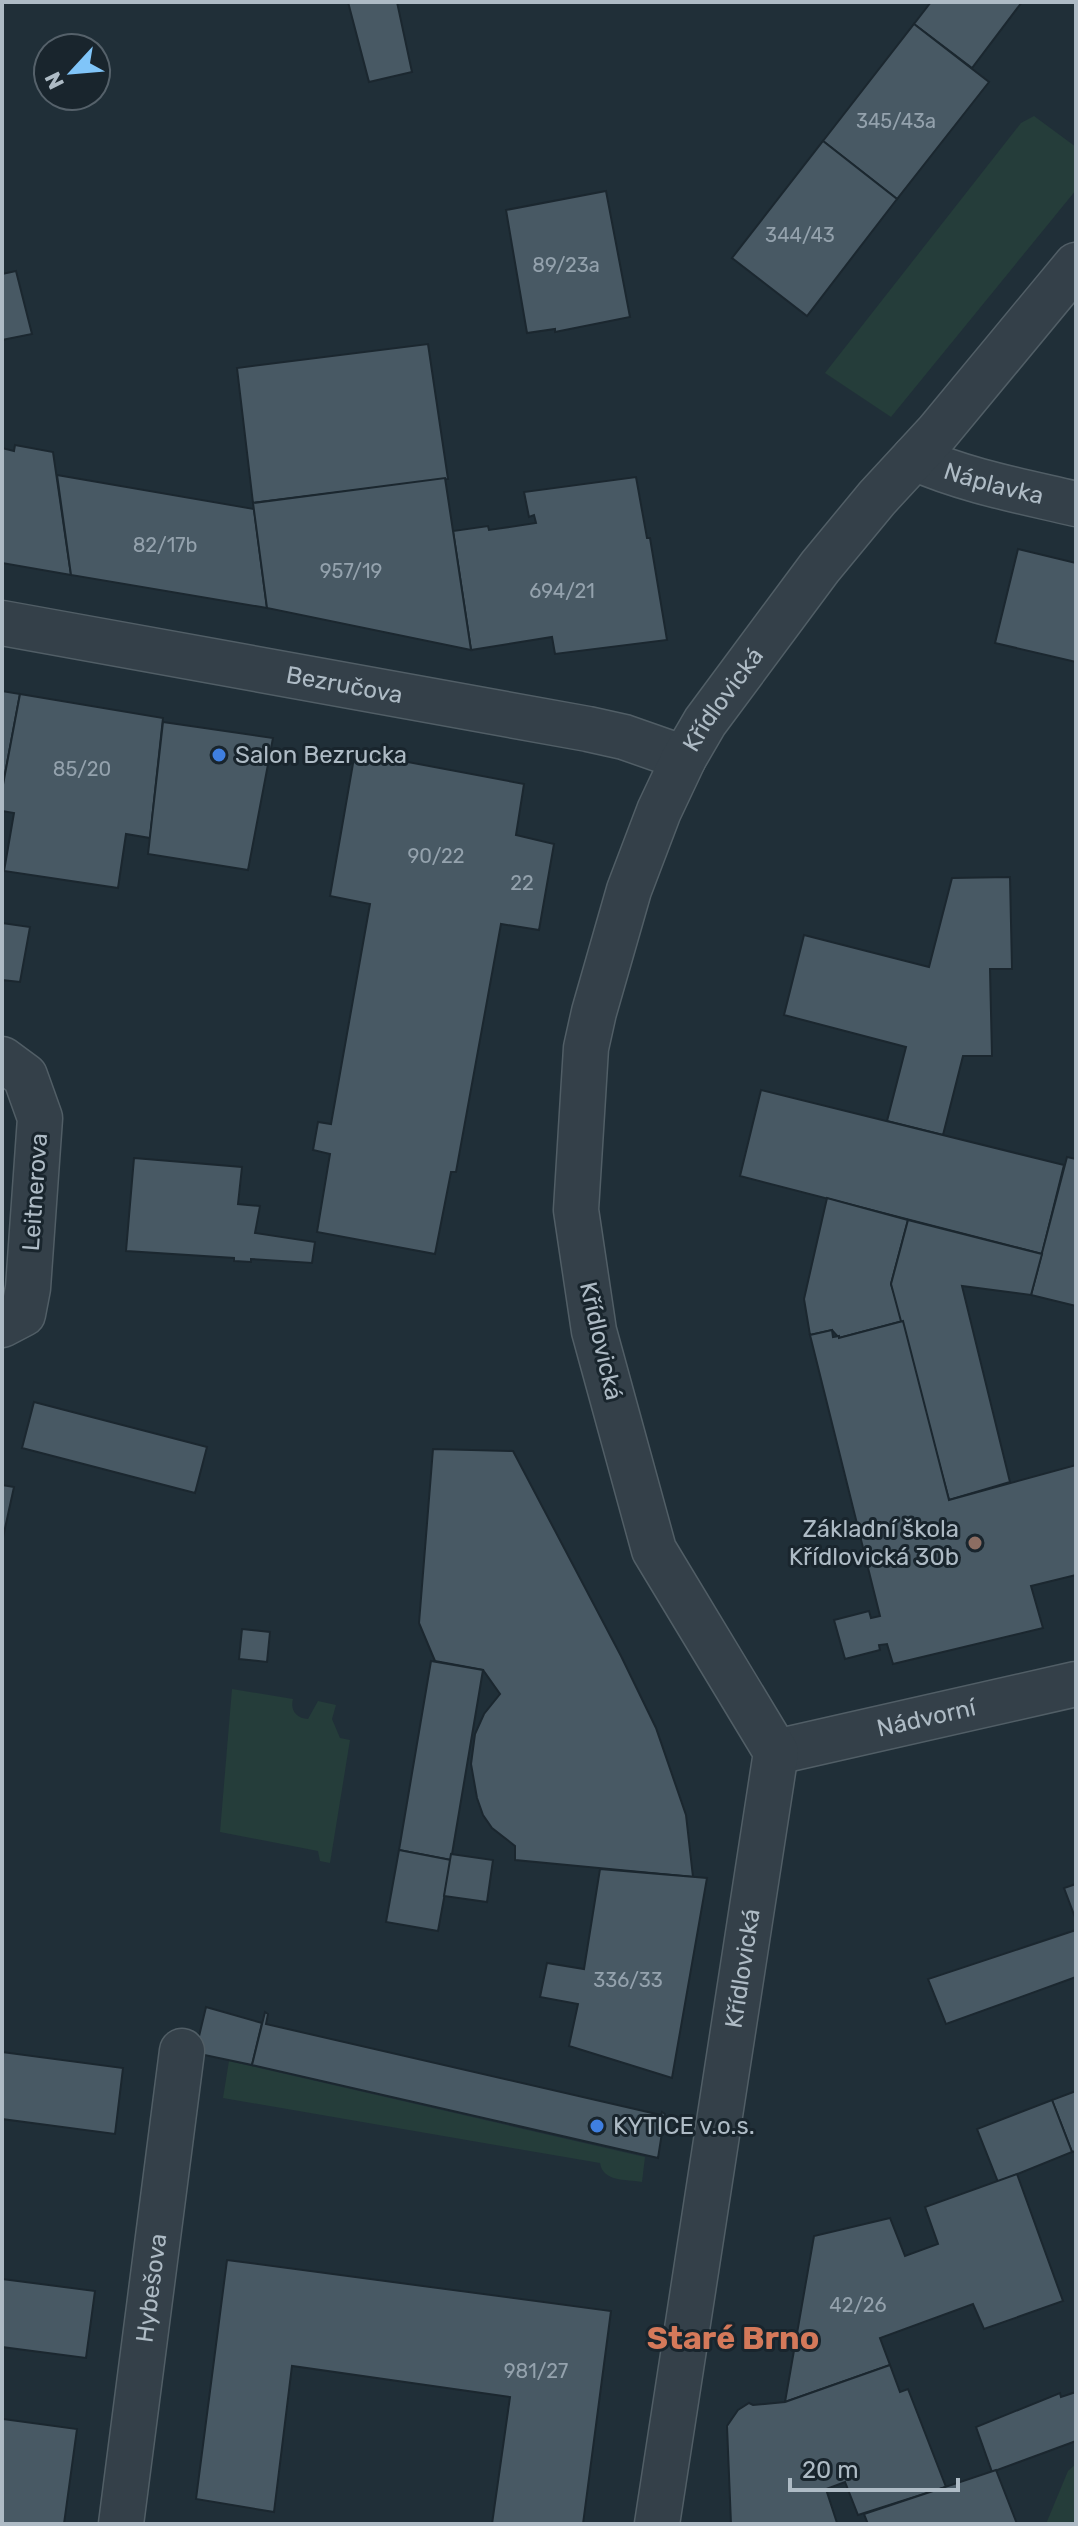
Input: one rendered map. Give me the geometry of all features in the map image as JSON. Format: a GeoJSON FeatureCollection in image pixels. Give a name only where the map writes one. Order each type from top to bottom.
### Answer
{"type":"FeatureCollection","features":[{"type":"Feature","properties":{"kind":"street","name":"Křídlovická"},"geometry":{"type":"LineString","coordinates":[[657,2524],[776,1752],[654,1550],[594,1331],[576,1210],[586,1048],[629,890],[659,811],[684,758],[730,687],[811,579],[877,498],[998,362],[1076,265]]}},
{"type":"Feature","properties":{"kind":"street","name":"Náplavka"},"geometry":{"type":"LineString","coordinates":[[914,458],[986,483],[1076,504]]}},
{"type":"Feature","properties":{"kind":"street","name":"Bezručova"},"geometry":{"type":"LineString","coordinates":[[2,623],[588,729],[624,737],[684,758]]}},
{"type":"Feature","properties":{"kind":"street","name":"Leitnerova"},"geometry":{"type":"LineString","coordinates":[[2,1059],[25,1076],[40,1118],[28,1288],[23,1314],[2,1325]]}},
{"type":"Feature","properties":{"kind":"street","name":"Nádvorní"},"geometry":{"type":"LineString","coordinates":[[776,1752],[1076,1684]]}},
{"type":"Feature","properties":{"kind":"street","name":"Hybešova"},"geometry":{"type":"LineString","coordinates":[[121,2524],[182,2051]]}},
{"type":"Feature","properties":{"kind":"green space"},"geometry":{"type":"Polygon","coordinates":[[[1034,116],[1076,147],[1076,190],[891,417],[825,373],[1021,123],[1034,116]]]}},
{"type":"Feature","properties":{"kind":"green space"},"geometry":{"type":"Polygon","coordinates":[[[232,1689],[293,1699],[295,1713],[308,1719],[318,1701],[336,1705],[332,1719],[340,1738],[350,1740],[330,1863],[320,1861],[318,1851],[220,1832],[232,1689]]]}},
{"type":"Feature","properties":{"kind":"green space"},"geometry":{"type":"Polygon","coordinates":[[[229,2061],[645,2157],[642,2182],[610,2177],[600,2163],[223,2098],[229,2061]]]}},
{"type":"Feature","properties":{"kind":"green space"},"geometry":{"type":"Polygon","coordinates":[[[1076,2464],[1074,2524],[1046,2524],[1068,2471],[1076,2464]]]}},
{"type":"Feature","properties":{"kind":"building"},"geometry":{"type":"Polygon","coordinates":[[[348,2],[397,2],[412,72],[369,82],[348,2]]]}},
{"type":"Feature","properties":{"kind":"building"},"geometry":{"type":"Polygon","coordinates":[[[931,2],[1022,2],[972,68],[914,24],[931,2]]]}},
{"type":"Feature","properties":{"kind":"building"},"geometry":{"type":"Polygon","coordinates":[[[914,24],[989,82],[897,199],[823,141],[914,24]]]}},
{"type":"Feature","properties":{"kind":"building"},"geometry":{"type":"Polygon","coordinates":[[[823,141],[897,199],[807,316],[732,258],[823,141]]]}},
{"type":"Feature","properties":{"kind":"building"},"geometry":{"type":"Polygon","coordinates":[[[606,191],[630,317],[555,332],[555,329],[527,333],[506,210],[606,191]]]}},
{"type":"Feature","properties":{"kind":"building"},"geometry":{"type":"Polygon","coordinates":[[[16,271],[32,334],[2,340],[2,274],[16,271]]]}},
{"type":"Feature","properties":{"kind":"building"},"geometry":{"type":"Polygon","coordinates":[[[428,344],[448,479],[253,503],[237,368],[428,344]]]}},
{"type":"Feature","properties":{"kind":"building"},"geometry":{"type":"Polygon","coordinates":[[[15,445],[53,452],[71,575],[2,563],[2,448],[14,451],[15,445]]]}},
{"type":"Feature","properties":{"kind":"building"},"geometry":{"type":"Polygon","coordinates":[[[57,475],[254,509],[267,608],[71,575],[57,475]]]}},
{"type":"Feature","properties":{"kind":"building"},"geometry":{"type":"Polygon","coordinates":[[[636,477],[667,640],[555,654],[552,637],[471,650],[453,531],[488,526],[489,530],[536,523],[534,515],[529,517],[524,492],[636,477]]]}},
{"type":"Feature","properties":{"kind":"building"},"geometry":{"type":"Polygon","coordinates":[[[445,478],[471,650],[267,608],[253,503],[445,478]]]}},
{"type":"Feature","properties":{"kind":"building"},"geometry":{"type":"Polygon","coordinates":[[[1018,549],[1076,563],[1076,662],[995,643],[1018,549]]]}},
{"type":"Feature","properties":{"kind":"building"},"geometry":{"type":"Polygon","coordinates":[[[2,691],[20,694],[2,790],[2,691]]]}},
{"type":"Feature","properties":{"kind":"building"},"geometry":{"type":"Polygon","coordinates":[[[20,694],[163,718],[150,838],[126,834],[118,888],[4,871],[14,813],[2,811],[2,790],[20,694]]]}},
{"type":"Feature","properties":{"kind":"building"},"geometry":{"type":"Polygon","coordinates":[[[163,722],[273,738],[248,870],[148,854],[163,722]]]}},
{"type":"Feature","properties":{"kind":"building"},"geometry":{"type":"Polygon","coordinates":[[[355,752],[524,784],[516,835],[554,844],[539,930],[501,924],[456,1172],[451,1172],[435,1254],[317,1232],[330,1154],[313,1150],[318,1122],[331,1124],[370,904],[330,896],[355,752]]]}},
{"type":"Feature","properties":{"kind":"building"},"geometry":{"type":"Polygon","coordinates":[[[1010,877],[1012,969],[990,969],[992,1056],[963,1056],[943,1135],[887,1121],[906,1047],[784,1015],[804,935],[929,967],[952,878],[1010,877]]]}},
{"type":"Feature","properties":{"kind":"building"},"geometry":{"type":"Polygon","coordinates":[[[2,923],[30,927],[20,982],[2,980],[2,923]]]}},
{"type":"Feature","properties":{"kind":"building"},"geometry":{"type":"Polygon","coordinates":[[[761,1090],[1064,1165],[1042,1254],[740,1176],[761,1090]]]}},
{"type":"Feature","properties":{"kind":"building"},"geometry":{"type":"Polygon","coordinates":[[[1067,1157],[1076,1159],[1076,1306],[1031,1295],[1067,1157]]]}},
{"type":"Feature","properties":{"kind":"building"},"geometry":{"type":"Polygon","coordinates":[[[134,1158],[242,1167],[238,1204],[260,1206],[255,1233],[315,1242],[312,1263],[251,1259],[251,1262],[234,1261],[234,1258],[126,1251],[134,1158]]]}},
{"type":"Feature","properties":{"kind":"building"},"geometry":{"type":"Polygon","coordinates":[[[827,1198],[908,1220],[891,1284],[903,1321],[839,1338],[832,1330],[810,1335],[804,1299],[827,1198]]]}},
{"type":"Feature","properties":{"kind":"building"},"geometry":{"type":"Polygon","coordinates":[[[908,1220],[1042,1254],[1031,1295],[962,1286],[1010,1482],[949,1500],[891,1284],[908,1220]]]}},
{"type":"Feature","properties":{"kind":"building"},"geometry":{"type":"Polygon","coordinates":[[[903,1321],[949,1500],[1076,1465],[1076,1575],[1031,1586],[1043,1628],[893,1664],[887,1644],[879,1645],[880,1650],[845,1659],[834,1620],[869,1611],[871,1618],[880,1616],[810,1335],[832,1330],[833,1337],[839,1338],[903,1321]]]}},
{"type":"Feature","properties":{"kind":"building"},"geometry":{"type":"Polygon","coordinates":[[[34,1402],[207,1447],[195,1493],[22,1448],[34,1402]]]}},
{"type":"Feature","properties":{"kind":"building"},"geometry":{"type":"Polygon","coordinates":[[[433,1449],[513,1451],[656,1728],[686,1815],[693,1877],[515,1860],[515,1846],[492,1828],[483,1815],[471,1764],[475,1734],[484,1714],[500,1694],[483,1670],[435,1661],[419,1623],[433,1449]]]}},
{"type":"Feature","properties":{"kind":"building"},"geometry":{"type":"Polygon","coordinates":[[[2,1485],[14,1487],[2,1542],[2,1485]]]}},
{"type":"Feature","properties":{"kind":"building"},"geometry":{"type":"Polygon","coordinates":[[[242,1629],[270,1632],[267,1662],[239,1659],[242,1629]]]}},
{"type":"Feature","properties":{"kind":"building"},"geometry":{"type":"Polygon","coordinates":[[[431,1661],[483,1670],[451,1860],[399,1850],[431,1661]]]}},
{"type":"Feature","properties":{"kind":"building"},"geometry":{"type":"Polygon","coordinates":[[[399,1850],[451,1860],[438,1931],[386,1922],[399,1850]]]}},
{"type":"Feature","properties":{"kind":"building"},"geometry":{"type":"Polygon","coordinates":[[[451,1854],[493,1860],[487,1902],[444,1896],[451,1854]]]}},
{"type":"Feature","properties":{"kind":"building"},"geometry":{"type":"Polygon","coordinates":[[[600,1869],[707,1878],[672,2078],[569,2046],[578,2004],[540,1997],[547,1963],[584,1969],[600,1869]]]}},
{"type":"Feature","properties":{"kind":"building"},"geometry":{"type":"Polygon","coordinates":[[[1076,1884],[1076,1920],[1064,1888],[1076,1884]]]}},
{"type":"Feature","properties":{"kind":"building"},"geometry":{"type":"Polygon","coordinates":[[[1076,1930],[1076,1977],[946,2024],[928,1979],[1076,1930]]]}},
{"type":"Feature","properties":{"kind":"building"},"geometry":{"type":"Polygon","coordinates":[[[206,2007],[262,2023],[252,2065],[195,2053],[206,2007]]]}},
{"type":"Feature","properties":{"kind":"building"},"geometry":{"type":"Polygon","coordinates":[[[265,2012],[268,2014],[266,2024],[661,2115],[662,2112],[665,2114],[658,2158],[252,2065],[265,2012]]]}},
{"type":"Feature","properties":{"kind":"building"},"geometry":{"type":"Polygon","coordinates":[[[2,2052],[123,2068],[115,2134],[2,2119],[2,2052]]]}},
{"type":"Feature","properties":{"kind":"building"},"geometry":{"type":"Polygon","coordinates":[[[1076,2091],[1076,2151],[1072,2152],[1052,2100],[1076,2091]]]}},
{"type":"Feature","properties":{"kind":"building"},"geometry":{"type":"Polygon","coordinates":[[[1052,2100],[1072,2152],[998,2182],[977,2129],[1052,2100]]]}},
{"type":"Feature","properties":{"kind":"building"},"geometry":{"type":"Polygon","coordinates":[[[1017,2174],[1063,2301],[984,2329],[973,2304],[880,2338],[890,2365],[785,2402],[814,2236],[890,2218],[905,2256],[938,2244],[925,2207],[1017,2174]]]}},
{"type":"Feature","properties":{"kind":"building"},"geometry":{"type":"Polygon","coordinates":[[[227,2260],[611,2311],[583,2524],[492,2524],[510,2397],[292,2366],[274,2512],[196,2499],[227,2260]]]}},
{"type":"Feature","properties":{"kind":"building"},"geometry":{"type":"Polygon","coordinates":[[[2,2279],[95,2291],[86,2358],[2,2347],[2,2279]]]}},
{"type":"Feature","properties":{"kind":"building"},"geometry":{"type":"Polygon","coordinates":[[[890,2365],[900,2392],[908,2389],[946,2487],[858,2515],[845,2482],[826,2489],[837,2523],[731,2524],[727,2426],[738,2410],[749,2403],[785,2402],[890,2365]]]}},
{"type":"Feature","properties":{"kind":"building"},"geometry":{"type":"Polygon","coordinates":[[[1076,2392],[1076,2441],[992,2472],[976,2427],[1060,2393],[1061,2397],[1076,2392]]]}},
{"type":"Feature","properties":{"kind":"building"},"geometry":{"type":"Polygon","coordinates":[[[3,2419],[77,2429],[64,2524],[2,2524],[3,2419]]]}},
{"type":"Feature","properties":{"kind":"building"},"geometry":{"type":"Polygon","coordinates":[[[996,2470],[1017,2524],[868,2524],[864,2514],[996,2470]]]}},
{"type":"Feature","properties":{"kind":"place","name":"Salon Bezrucka"},"geometry":{"type":"Point","coordinates":[219,755]}},
{"type":"Feature","properties":{"kind":"place","name":"Základní škola Křídlovická 30b"},"geometry":{"type":"Point","coordinates":[975,1543]}},
{"type":"Feature","properties":{"kind":"place","name":"KYTICE v.o.s."},"geometry":{"type":"Point","coordinates":[597,2126]}},
{"type":"Feature","properties":{"kind":"district","name":"Staré Brno"},"geometry":{"type":"Point","coordinates":[733,2338]}}]}
